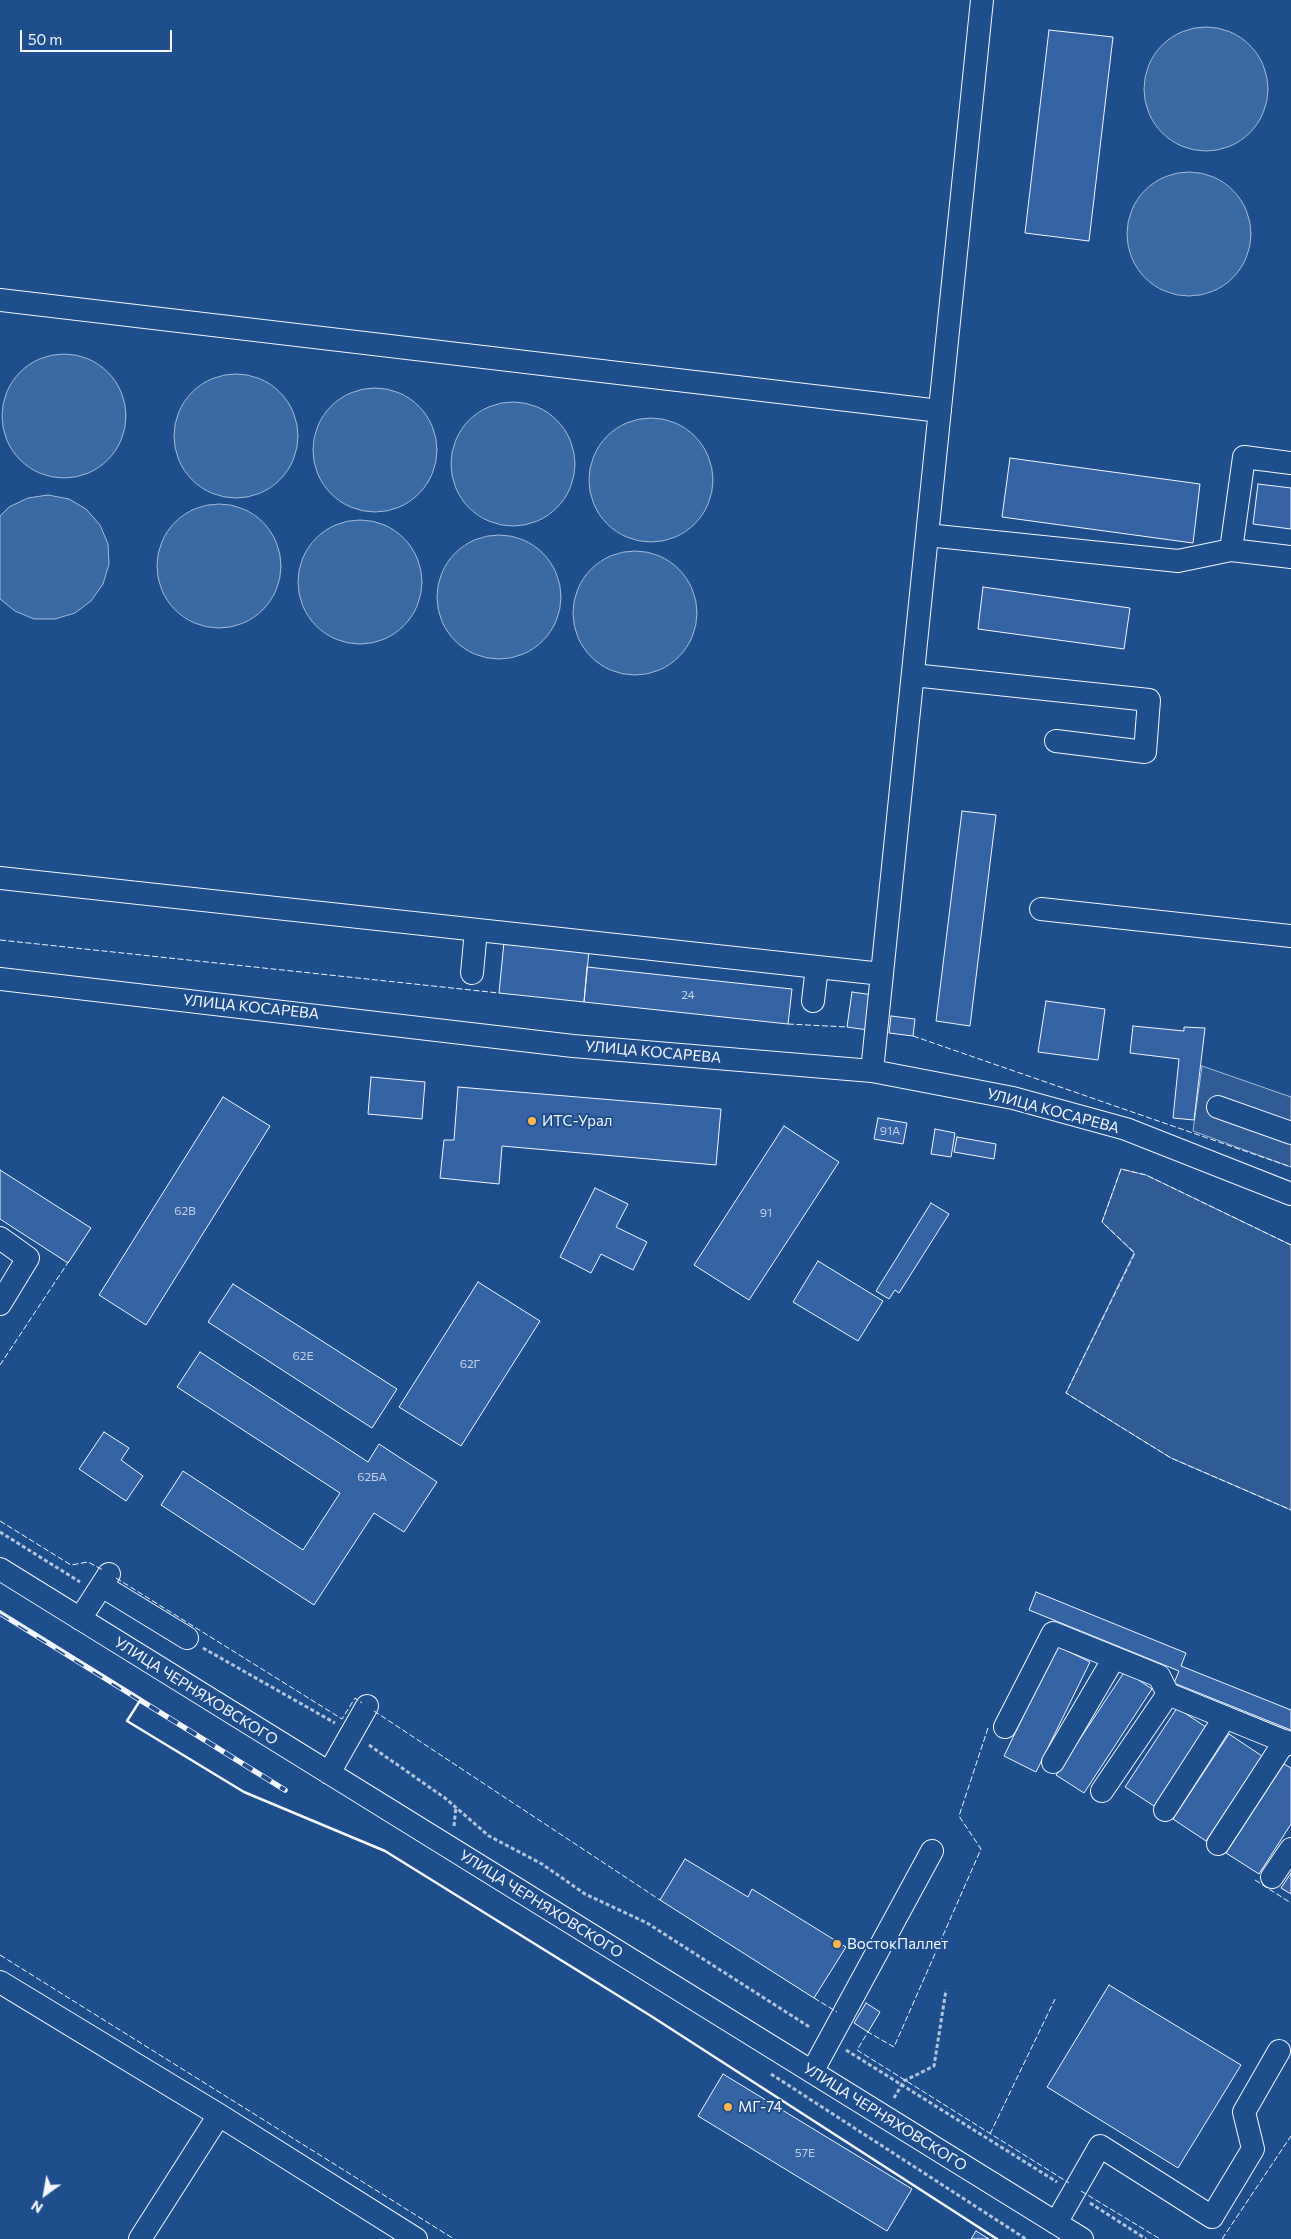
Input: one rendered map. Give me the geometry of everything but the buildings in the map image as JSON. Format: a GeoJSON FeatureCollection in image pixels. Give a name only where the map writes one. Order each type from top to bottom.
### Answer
{"type":"FeatureCollection","features":[{"type":"Feature","properties":{"kind":"street"},"geometry":{"type":"LineString","coordinates":[[872,1070],[982,0]]}},
{"type":"Feature","properties":{"kind":"street"},"geometry":{"type":"LineString","coordinates":[[0,300],[940,411]]}},
{"type":"Feature","properties":{"kind":"street"},"geometry":{"type":"LineString","coordinates":[[1231,550],[1244,457],[1291,463]]}},
{"type":"Feature","properties":{"kind":"street"},"geometry":{"type":"LineString","coordinates":[[927,535],[1178,561],[1231,550],[1291,557]]}},
{"type":"Feature","properties":{"kind":"street"},"geometry":{"type":"LineString","coordinates":[[913,675],[1149,700],[1145,752],[1056,741]]}},
{"type":"Feature","properties":{"kind":"street"},"geometry":{"type":"LineString","coordinates":[[0,878],[882,974]]}},
{"type":"Feature","properties":{"kind":"street"},"geometry":{"type":"LineString","coordinates":[[1041,909],[1291,936]]}},
{"type":"Feature","properties":{"kind":"street"},"geometry":{"type":"LineString","coordinates":[[472,973],[476,930]]}},
{"type":"Feature","properties":{"kind":"street"},"geometry":{"type":"LineString","coordinates":[[813,1001],[817,967]]}},
{"type":"Feature","properties":{"kind":"street","name":"УЛИЦА КОСАРЕВА"},"geometry":{"type":"LineString","coordinates":[[0,979],[573,1046],[872,1070],[1013,1098],[1126,1129],[1291,1194]]}},
{"type":"Feature","properties":{"kind":"street"},"geometry":{"type":"LineString","coordinates":[[1218,1107],[1291,1133]]}},
{"type":"Feature","properties":{"kind":"street"},"geometry":{"type":"LineString","coordinates":[[0,1238],[28,1258],[0,1304]]}},
{"type":"Feature","properties":{"kind":"street","name":"УЛИЦА ЧЕРНЯХОВСКОГО"},"geometry":{"type":"LineString","coordinates":[[0,1569],[1082,2239]]}},
{"type":"Feature","properties":{"kind":"street"},"geometry":{"type":"LineString","coordinates":[[80,1619],[103,1584],[187,1638]]}},
{"type":"Feature","properties":{"kind":"street"},"geometry":{"type":"LineString","coordinates":[[1005,1727],[1053,1633],[1159,1676],[1168,1694],[1288,1742],[1218,1844]]}},
{"type":"Feature","properties":{"kind":"street"},"geometry":{"type":"LineString","coordinates":[[1053,1762],[1114,1658]]}},
{"type":"Feature","properties":{"kind":"street"},"geometry":{"type":"LineString","coordinates":[[1102,1791],[1168,1694]]}},
{"type":"Feature","properties":{"kind":"street"},"geometry":{"type":"LineString","coordinates":[[329,1773],[367,1706]]}},
{"type":"Feature","properties":{"kind":"street"},"geometry":{"type":"LineString","coordinates":[[1165,1810],[1225,1717]]}},
{"type":"Feature","properties":{"kind":"street"},"geometry":{"type":"LineString","coordinates":[[1272,1877],[1291,1849]]}},
{"type":"Feature","properties":{"kind":"street"},"geometry":{"type":"LineString","coordinates":[[812,2072],[932,1852]]}},
{"type":"Feature","properties":{"kind":"street"},"geometry":{"type":"LineString","coordinates":[[0,1982],[219,2115],[416,2239]]}},
{"type":"Feature","properties":{"kind":"street"},"geometry":{"type":"LineString","coordinates":[[1056,2222],[1100,2146],[1212,2217],[1253,2149],[1244,2112],[1279,2051]]}},
{"type":"Feature","properties":{"kind":"street"},"geometry":{"type":"LineString","coordinates":[[140,2239],[219,2115]]}},
{"type":"Feature","properties":{"kind":"path"},"geometry":{"type":"LineString","coordinates":[[0,1532],[103,1584]]}},
{"type":"Feature","properties":{"kind":"path"},"geometry":{"type":"LineString","coordinates":[[187,1638],[352,1733],[446,1798],[488,1836],[542,1864],[585,1894],[647,1922],[1146,2239]]}},
{"type":"Feature","properties":{"kind":"path"},"geometry":{"type":"LineString","coordinates":[[884,2116],[904,2080],[934,2066],[946,1990]]}},
{"type":"Feature","properties":{"kind":"shaded area"},"geometry":{"type":"Polygon","coordinates":[[[1206,27],[1230,32],[1250,45],[1263,65],[1268,89],[1263,113],[1250,133],[1230,146],[1206,151],[1182,146],[1162,133],[1149,113],[1144,89],[1149,65],[1162,45],[1182,32],[1206,27]]]}},
{"type":"Feature","properties":{"kind":"shaded area"},"geometry":{"type":"Polygon","coordinates":[[[1189,172],[1213,177],[1233,190],[1246,210],[1251,234],[1246,258],[1233,278],[1213,291],[1189,296],[1165,291],[1145,278],[1132,258],[1127,234],[1132,210],[1145,190],[1165,177],[1189,172]]]}},
{"type":"Feature","properties":{"kind":"shaded area"},"geometry":{"type":"Polygon","coordinates":[[[64,354],[88,359],[108,372],[121,392],[126,416],[121,440],[108,460],[88,473],[64,478],[40,473],[20,460],[7,440],[2,416],[7,392],[20,372],[40,359],[64,354]]]}},
{"type":"Feature","properties":{"kind":"shaded area"},"geometry":{"type":"Polygon","coordinates":[[[236,374],[260,379],[280,392],[293,412],[298,436],[293,460],[280,480],[260,493],[236,498],[212,493],[192,480],[179,460],[174,436],[179,412],[192,392],[212,379],[236,374]]]}},
{"type":"Feature","properties":{"kind":"shaded area"},"geometry":{"type":"Polygon","coordinates":[[[375,388],[399,393],[419,406],[432,426],[437,450],[432,474],[419,494],[399,507],[375,512],[351,507],[331,494],[318,474],[313,450],[318,426],[331,406],[351,393],[375,388]]]}},
{"type":"Feature","properties":{"kind":"shaded area"},"geometry":{"type":"Polygon","coordinates":[[[513,402],[537,407],[557,420],[570,440],[575,464],[570,488],[557,508],[537,521],[513,526],[489,521],[469,508],[456,488],[451,464],[456,440],[469,420],[489,407],[513,402]]]}},
{"type":"Feature","properties":{"kind":"shaded area"},"geometry":{"type":"Polygon","coordinates":[[[651,418],[675,423],[695,436],[708,456],[713,480],[708,504],[695,524],[675,537],[651,542],[627,537],[607,524],[594,504],[589,480],[594,456],[607,436],[627,423],[651,418]]]}},
{"type":"Feature","properties":{"kind":"shaded area"},"geometry":{"type":"Polygon","coordinates":[[[48,495],[69,499],[86,509],[100,525],[108,544],[109,564],[103,584],[91,601],[75,613],[55,619],[34,619],[15,611],[0,599],[0,516],[9,507],[28,498],[48,495]]]}},
{"type":"Feature","properties":{"kind":"shaded area"},"geometry":{"type":"Polygon","coordinates":[[[219,504],[243,509],[263,522],[276,542],[281,566],[276,590],[263,610],[243,623],[219,628],[195,623],[175,610],[162,590],[157,566],[162,542],[175,522],[195,509],[219,504]]]}},
{"type":"Feature","properties":{"kind":"shaded area"},"geometry":{"type":"Polygon","coordinates":[[[360,520],[384,525],[404,538],[417,558],[422,582],[417,606],[404,626],[384,639],[360,644],[336,639],[316,626],[303,606],[298,582],[303,558],[316,538],[336,525],[360,520]]]}},
{"type":"Feature","properties":{"kind":"shaded area"},"geometry":{"type":"Polygon","coordinates":[[[499,535],[523,540],[543,553],[556,573],[561,597],[556,621],[543,641],[523,654],[499,659],[475,654],[455,641],[442,621],[437,597],[442,573],[455,553],[475,540],[499,535]]]}},
{"type":"Feature","properties":{"kind":"shaded area"},"geometry":{"type":"Polygon","coordinates":[[[635,551],[659,556],[679,569],[692,589],[697,613],[692,637],[679,657],[659,670],[635,675],[611,670],[591,657],[578,637],[573,613],[578,589],[591,569],[611,556],[635,551]]]}},
{"type":"Feature","properties":{"kind":"shaded area"},"geometry":{"type":"Polygon","coordinates":[[[1202,1066],[1291,1097],[1291,1167],[1193,1131],[1202,1066]]]}},
{"type":"Feature","properties":{"kind":"shaded area"},"geometry":{"type":"Polygon","coordinates":[[[1121,1169],[1146,1175],[1291,1245],[1291,1510],[1171,1458],[1066,1393],[1134,1253],[1102,1222],[1121,1169]]]}},
{"type":"Feature","properties":{"kind":"railway"},"geometry":{"type":"LineString","coordinates":[[0,1613],[285,1790]]}},
{"type":"Feature","properties":{"kind":"fence"},"geometry":{"type":"LineString","coordinates":[[0,940],[499,993]]}},
{"type":"Feature","properties":{"kind":"fence"},"geometry":{"type":"LineString","coordinates":[[788,1024],[847,1027]]}},
{"type":"Feature","properties":{"kind":"fence"},"geometry":{"type":"LineString","coordinates":[[913,1036],[1291,1167]]}},
{"type":"Feature","properties":{"kind":"fence"},"geometry":{"type":"LineString","coordinates":[[1291,1245],[1146,1175],[1121,1169],[1102,1222],[1135,1253],[1066,1393],[1171,1458],[1291,1510]]}},
{"type":"Feature","properties":{"kind":"fence"},"geometry":{"type":"LineString","coordinates":[[0,1365],[69,1261]]}},
{"type":"Feature","properties":{"kind":"fence"},"geometry":{"type":"LineString","coordinates":[[0,1521],[71,1565],[88,1562],[103,1570]]}},
{"type":"Feature","properties":{"kind":"fence"},"geometry":{"type":"LineString","coordinates":[[116,1578],[342,1719],[355,1698],[362,1703]]}},
{"type":"Feature","properties":{"kind":"fence"},"geometry":{"type":"LineString","coordinates":[[374,1711],[660,1900]]}},
{"type":"Feature","properties":{"kind":"fence"},"geometry":{"type":"LineString","coordinates":[[988,1728],[959,1816],[981,1849],[894,2047],[868,2032],[857,2050],[1069,2183]]}},
{"type":"Feature","properties":{"kind":"fence"},"geometry":{"type":"LineString","coordinates":[[1255,1880],[1291,1903]]}},
{"type":"Feature","properties":{"kind":"fence"},"geometry":{"type":"LineString","coordinates":[[0,1955],[454,2239]]}},
{"type":"Feature","properties":{"kind":"fence"},"geometry":{"type":"LineString","coordinates":[[814,1998],[837,2012]]}},
{"type":"Feature","properties":{"kind":"fence"},"geometry":{"type":"LineString","coordinates":[[990,2134],[1055,1999]]}},
{"type":"Feature","properties":{"kind":"fence"},"geometry":{"type":"LineString","coordinates":[[1222,2239],[1291,2136]]}},
{"type":"Feature","properties":{"kind":"fence"},"geometry":{"type":"LineString","coordinates":[[1081,2191],[1160,2239]]}},
{"type":"Feature","properties":{"kind":"wall"},"geometry":{"type":"LineString","coordinates":[[0,1612],[141,1699],[127,1721],[244,1792],[385,1851],[651,2016],[997,2239]]}},
{"type":"Feature","properties":{"kind":"place","name":"ИТС-Урал"},"geometry":{"type":"Point","coordinates":[532,1121]}},
{"type":"Feature","properties":{"kind":"place","name":"ВостокПаллет"},"geometry":{"type":"Point","coordinates":[837,1944]}},
{"type":"Feature","properties":{"kind":"place","name":"МГ-74"},"geometry":{"type":"Point","coordinates":[728,2107]}}]}
